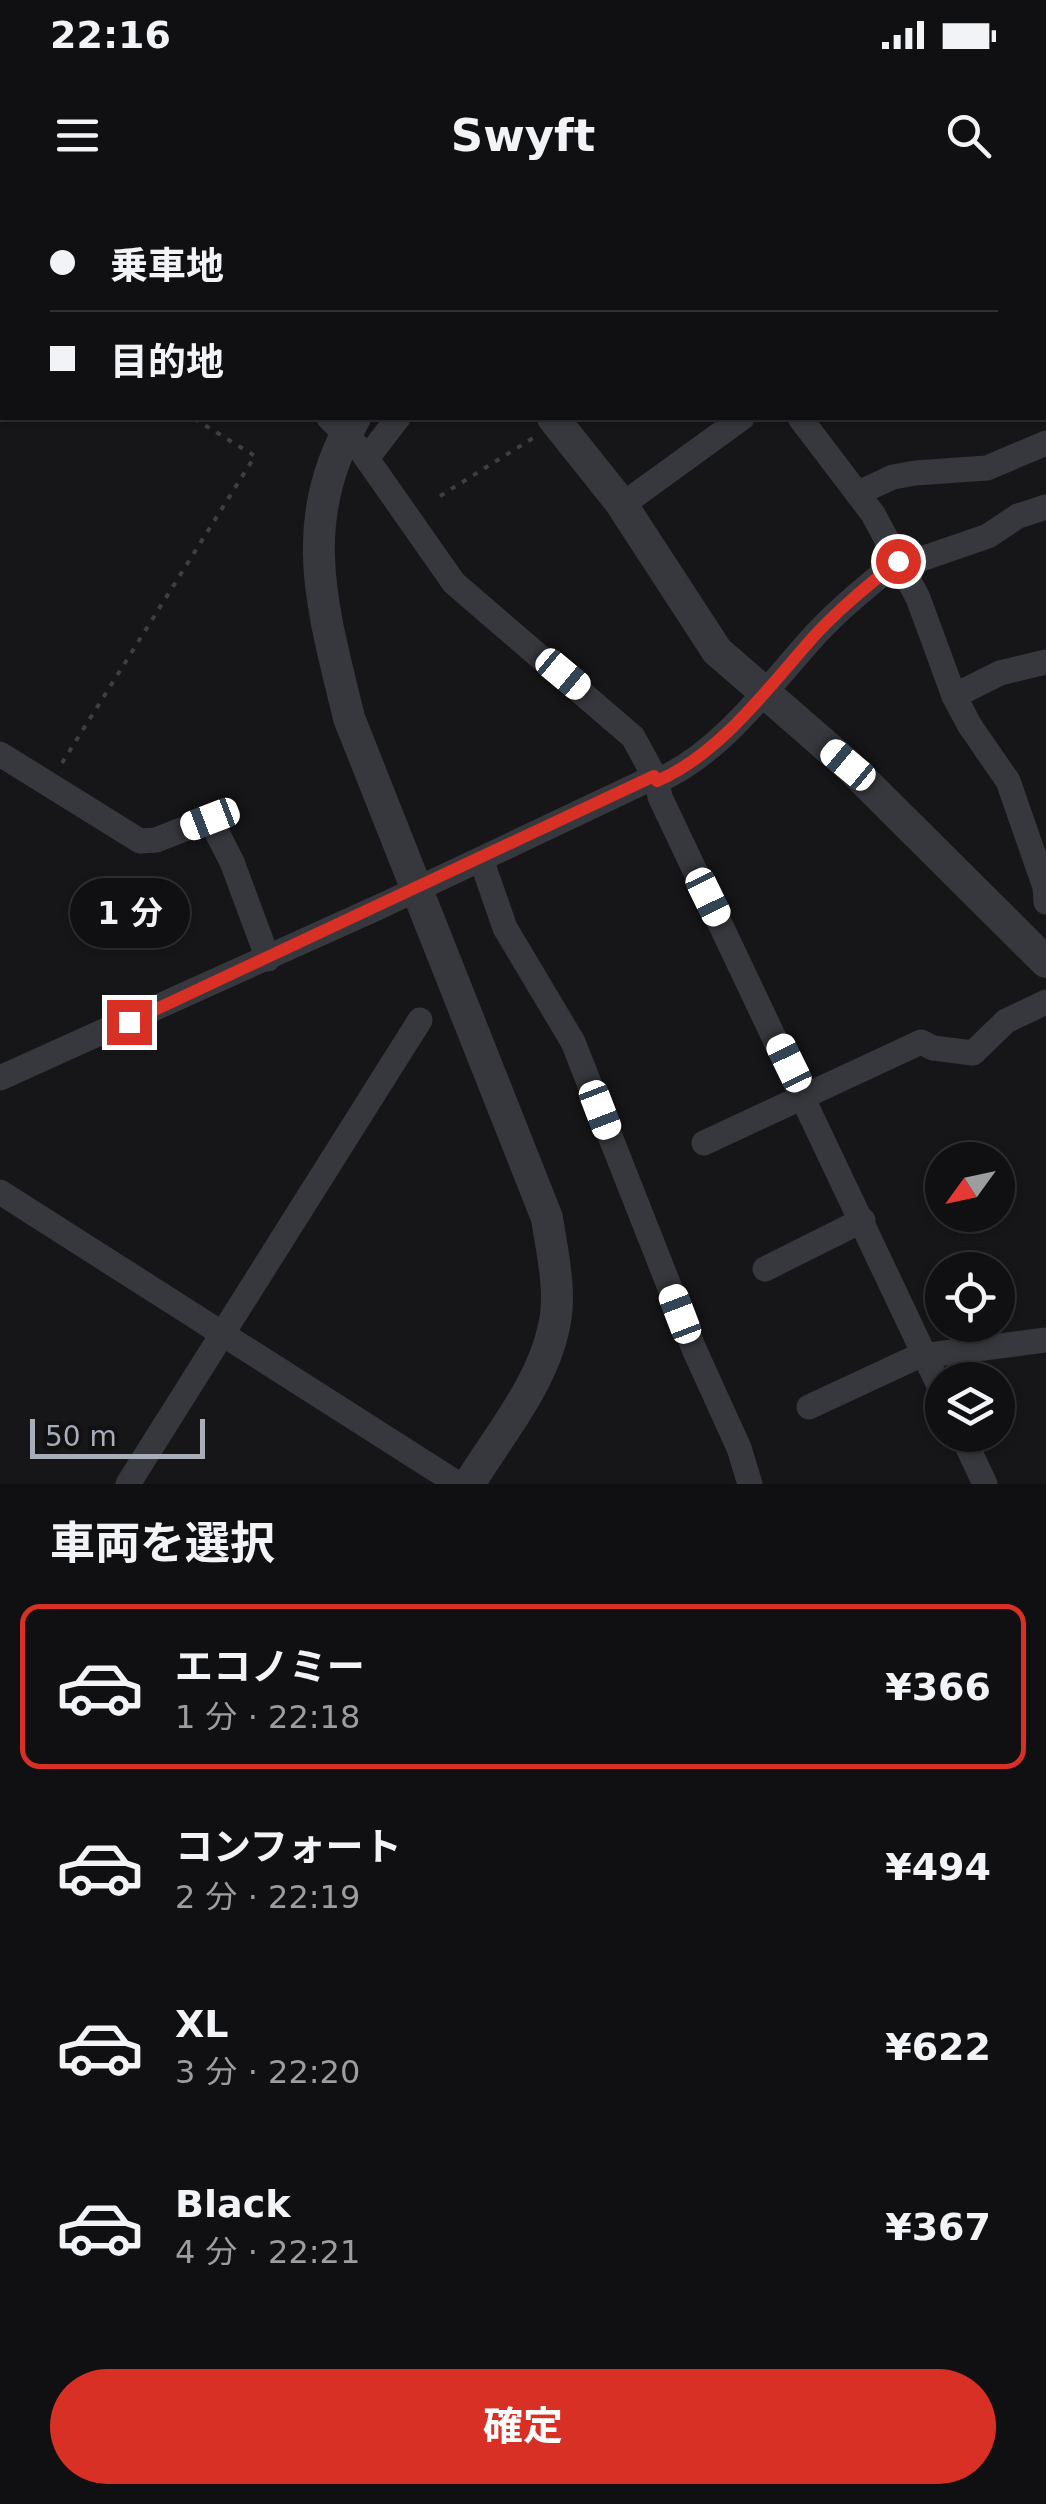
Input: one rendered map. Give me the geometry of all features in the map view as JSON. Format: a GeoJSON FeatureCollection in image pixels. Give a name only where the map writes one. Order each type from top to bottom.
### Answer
{"type":"FeatureCollection","features":[{"type":"Feature","properties":{"kind":"street"},"geometry":{"type":"LineString","coordinates":[[332,420],[361,441],[454,583],[633,736],[929,1362]]}},
{"type":"Feature","properties":{"kind":"street"},"geometry":{"type":"LineString","coordinates":[[395,420],[361,441],[342,440],[324,486],[316,557],[329,633],[345,701],[547,1218],[556,1276],[555,1325],[538,1372],[469,1484]]}},
{"type":"Feature","properties":{"kind":"street"},"geometry":{"type":"LineString","coordinates":[[622,505],[739,420]]}},
{"type":"Feature","properties":{"kind":"street"},"geometry":{"type":"LineString","coordinates":[[802,420],[858,493],[930,624],[954,696],[1008,781],[1046,902]]}},
{"type":"Feature","properties":{"kind":"street"},"geometry":{"type":"LineString","coordinates":[[546,426],[622,505],[718,650],[848,765],[1046,962]]}},
{"type":"Feature","properties":{"kind":"street"},"geometry":{"type":"LineString","coordinates":[[858,493],[892,478],[916,473],[987,468],[1046,443]]}},
{"type":"Feature","properties":{"kind":"street"},"geometry":{"type":"LineString","coordinates":[[0,1078],[680,771],[764,694],[835,615],[899,564],[988,536],[1018,516],[1046,506]]}},
{"type":"Feature","properties":{"kind":"street"},"geometry":{"type":"LineString","coordinates":[[954,696],[1000,674],[1046,662]]}},
{"type":"Feature","properties":{"kind":"street"},"geometry":{"type":"LineString","coordinates":[[0,754],[140,841],[156,840],[210,819],[232,862],[268,959]]}},
{"type":"Feature","properties":{"kind":"street"},"geometry":{"type":"LineString","coordinates":[[481,859],[505,928],[574,1042],[694,1348],[739,1448],[750,1484]]}},
{"type":"Feature","properties":{"kind":"street"},"geometry":{"type":"LineString","coordinates":[[704,1143],[921,1042],[933,1048],[973,1053],[1006,1022],[1046,1002]]}},
{"type":"Feature","properties":{"kind":"street"},"geometry":{"type":"LineString","coordinates":[[128,1484],[420,1020]]}},
{"type":"Feature","properties":{"kind":"street"},"geometry":{"type":"LineString","coordinates":[[0,1192],[458,1484]]}},
{"type":"Feature","properties":{"kind":"street"},"geometry":{"type":"LineString","coordinates":[[764,1269],[862,1220]]}},
{"type":"Feature","properties":{"kind":"street"},"geometry":{"type":"LineString","coordinates":[[809,1407],[926,1356],[1046,1340]]}},
{"type":"Feature","properties":{"kind":"street"},"geometry":{"type":"LineString","coordinates":[[969,1452],[983,1484]]}},
{"type":"Feature","properties":{"kind":"path"},"geometry":{"type":"LineString","coordinates":[[48,784],[254,456],[196,420]]}},
{"type":"Feature","properties":{"kind":"path"},"geometry":{"type":"LineString","coordinates":[[440,496],[546,426]]}},
{"type":"Feature","properties":{"kind":"route"},"geometry":{"type":"LineString","coordinates":[[129,1022],[654,776],[657,781],[680,771],[754,706],[835,615],[898,561]]}}]}
